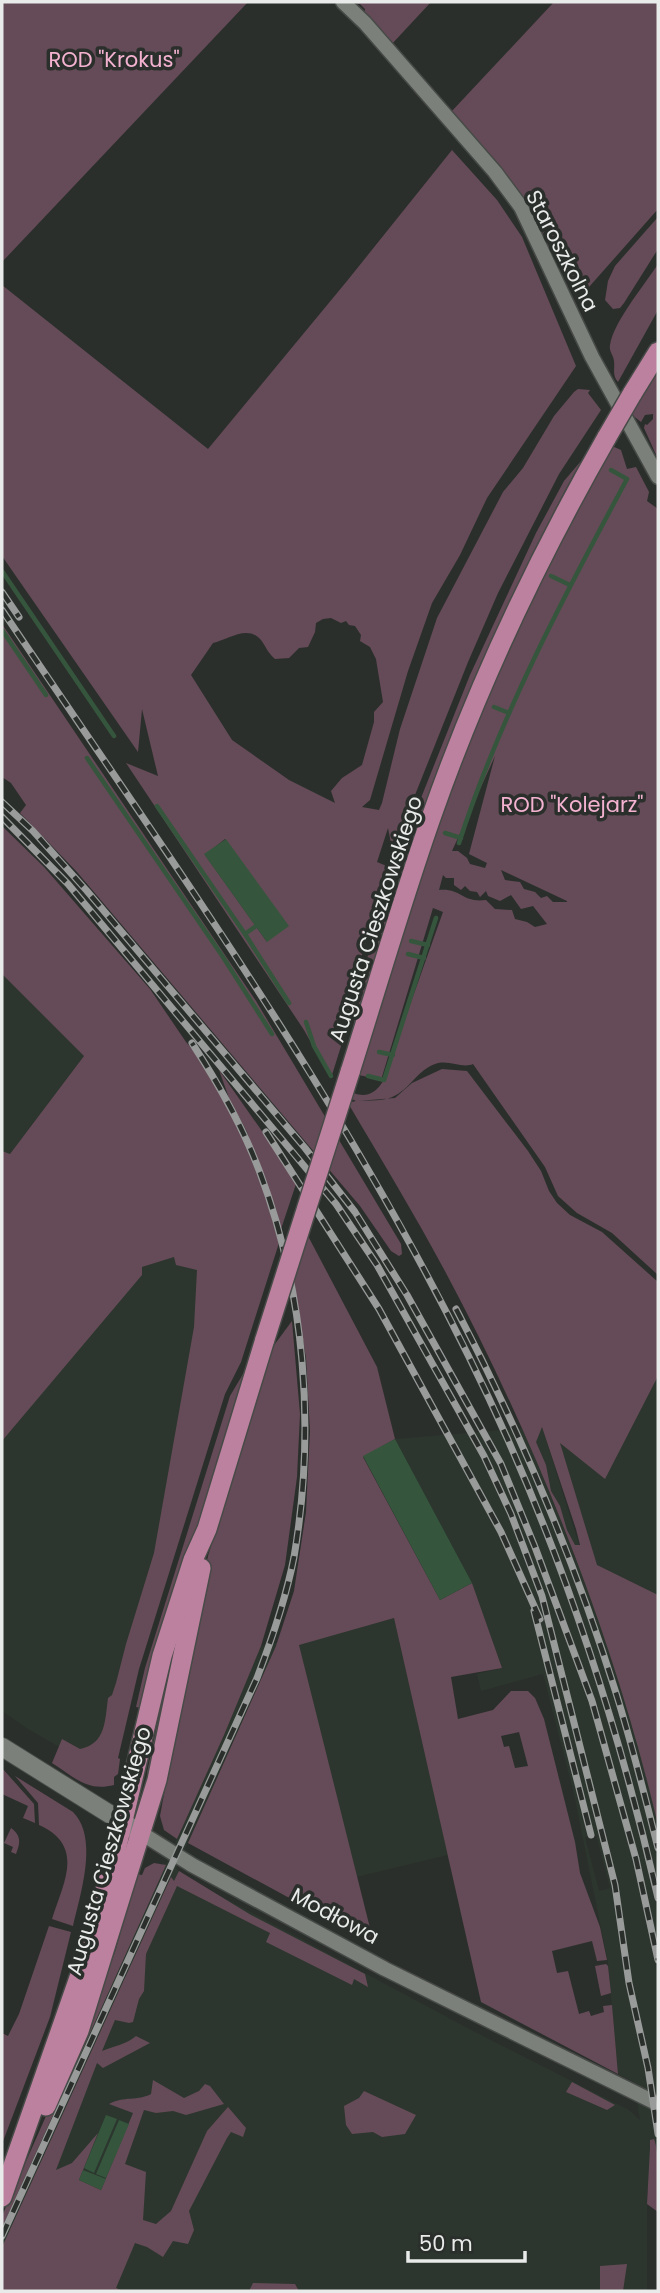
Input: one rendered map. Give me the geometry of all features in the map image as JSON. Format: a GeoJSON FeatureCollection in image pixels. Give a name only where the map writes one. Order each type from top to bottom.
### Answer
{"type":"FeatureCollection","features":[{"type":"Feature","properties":{"kind":"main road","name":"Augusta Cieszkowskiego"},"geometry":{"type":"LineString","coordinates":[[2,2196],[88,1952],[162,1656],[193,1560],[206,1529],[413,871],[467,723],[546,547],[658,352]]}},
{"type":"Feature","properties":{"kind":"main road","name":"Augusta Cieszkowskiego"},"geometry":{"type":"LineString","coordinates":[[12,2173],[22,2160],[79,2031],[157,1780],[202,1562],[206,1529]]}},
{"type":"Feature","properties":{"kind":"street","name":"Staroszkolna"},"geometry":{"type":"LineString","coordinates":[[343,2],[365,23],[521,207],[592,357],[658,477]]}},
{"type":"Feature","properties":{"kind":"street","name":"Modłowa"},"geometry":{"type":"LineString","coordinates":[[2,1747],[192,1865],[386,1969],[658,2104]]}},
{"type":"Feature","properties":{"kind":"shaded area"},"geometry":{"type":"Polygon","coordinates":[[[226,839],[289,926],[267,942],[204,854],[226,839]]]}},
{"type":"Feature","properties":{"kind":"shaded area"},"geometry":{"type":"Polygon","coordinates":[[[2,974],[84,1056],[10,1154],[2,1151],[2,974]]]}},
{"type":"Feature","properties":{"kind":"shaded area"},"geometry":{"type":"Polygon","coordinates":[[[257,1231],[111,1720],[87,1763],[2,1711],[2,1440],[142,1267],[257,1231]]]}},
{"type":"Feature","properties":{"kind":"shaded area"},"geometry":{"type":"Polygon","coordinates":[[[658,1296],[658,1746],[612,1616],[552,1418],[658,1296]]]}},
{"type":"Feature","properties":{"kind":"shaded area"},"geometry":{"type":"Polygon","coordinates":[[[542,1427],[599,1608],[646,1742],[658,1793],[658,2188],[647,2190],[647,2291],[2,2291],[2,2216],[163,1863],[166,1864],[261,1646],[394,1618],[448,1855],[356,1877],[299,1645],[276,1646],[176,1869],[200,1885],[475,2032],[629,2110],[640,2120],[634,2082],[618,2074],[608,1963],[574,1794],[543,1674],[481,1691],[477,1674],[502,1668],[472,1583],[395,1439],[542,1427]],[[596,1834],[585,1837],[599,1891],[610,1888],[596,1834]]]}},
{"type":"Feature","properties":{"kind":"shaded area"},"geometry":{"type":"Polygon","coordinates":[[[395,1439],[472,1583],[440,1600],[363,1456],[395,1439]]]}},
{"type":"Feature","properties":{"kind":"shaded area"},"geometry":{"type":"Polygon","coordinates":[[[106,2115],[117,2119],[94,2173],[84,2168],[106,2115]]]}},
{"type":"Feature","properties":{"kind":"shaded area"},"geometry":{"type":"Polygon","coordinates":[[[119,2120],[129,2124],[106,2178],[96,2174],[119,2120]]]}},
{"type":"Feature","properties":{"kind":"shaded area"},"geometry":{"type":"Polygon","coordinates":[[[83,2170],[106,2179],[101,2190],[79,2180],[83,2170]]]}},
{"type":"Feature","properties":{"kind":"green space","name":"ROD \"Krokus\""},"geometry":{"type":"Polygon","coordinates":[[[2,2],[248,2],[2,262],[2,2]]]}},
{"type":"Feature","properties":{"kind":"green space"},"geometry":{"type":"Polygon","coordinates":[[[351,2],[431,2],[390,46],[364,16],[365,9],[360,4],[351,2]]]}},
{"type":"Feature","properties":{"kind":"green space"},"geometry":{"type":"Polygon","coordinates":[[[554,2],[658,2],[658,209],[589,287],[578,295],[575,294],[541,228],[545,215],[537,207],[531,207],[452,111],[554,2]]]}},
{"type":"Feature","properties":{"kind":"green space"},"geometry":{"type":"Polygon","coordinates":[[[452,150],[497,200],[522,237],[576,366],[487,498],[460,555],[432,603],[408,671],[370,800],[362,807],[379,810],[400,729],[437,618],[503,492],[523,468],[554,416],[574,392],[578,389],[590,390],[588,393],[601,410],[559,474],[498,593],[413,800],[400,857],[393,854],[388,828],[377,862],[394,869],[372,920],[352,990],[348,1024],[331,1078],[304,1030],[126,763],[158,776],[142,709],[138,752],[2,556],[2,285],[208,449],[452,150]],[[331,618],[316,623],[308,647],[299,648],[289,658],[275,659],[261,640],[250,633],[237,634],[213,643],[191,675],[232,740],[289,780],[335,803],[331,791],[342,778],[362,765],[374,722],[374,712],[383,702],[376,659],[370,647],[360,641],[361,635],[355,626],[331,618]],[[225,839],[205,855],[267,942],[225,839]]]}},
{"type":"Feature","properties":{"kind":"green space"},"geometry":{"type":"Polygon","coordinates":[[[658,217],[658,249],[624,303],[620,308],[613,309],[605,300],[608,281],[615,266],[658,217]]]}},
{"type":"Feature","properties":{"kind":"green space"},"geometry":{"type":"Polygon","coordinates":[[[658,264],[658,310],[618,382],[610,349],[613,336],[623,315],[658,264]]]}},
{"type":"Feature","properties":{"kind":"green space"},"geometry":{"type":"Polygon","coordinates":[[[658,369],[658,459],[644,428],[645,424],[653,419],[653,414],[645,415],[641,422],[631,414],[658,369]]]}},
{"type":"Feature","properties":{"kind":"green space","name":"ROD \"Kolejarz\""},"geometry":{"type":"Polygon","coordinates":[[[612,446],[621,450],[627,469],[636,467],[649,492],[647,501],[658,509],[658,1275],[612,1233],[577,1213],[558,1196],[545,1167],[473,1064],[435,1064],[387,1099],[395,1098],[412,1083],[442,1069],[467,1071],[528,1151],[557,1203],[570,1215],[602,1232],[658,1282],[658,1376],[605,1479],[560,1443],[597,1565],[658,1595],[658,1825],[619,1682],[570,1542],[542,1473],[512,1405],[446,1273],[348,1103],[356,1101],[352,1099],[353,1093],[371,1093],[383,1081],[443,912],[433,908],[381,1080],[359,1075],[442,816],[481,714],[515,636],[612,446]],[[495,756],[452,851],[458,851],[470,864],[485,868],[487,863],[469,854],[495,756]],[[501,870],[505,880],[520,882],[524,889],[535,892],[541,898],[547,896],[553,902],[567,902],[501,870]],[[443,875],[439,890],[453,891],[471,899],[486,900],[495,909],[512,910],[515,919],[535,927],[547,924],[533,906],[521,909],[511,895],[500,901],[488,896],[486,891],[480,897],[477,892],[470,891],[465,886],[461,890],[454,885],[454,878],[446,878],[443,875]],[[542,1427],[536,1442],[546,1465],[551,1491],[560,1506],[567,1530],[575,1545],[580,1545],[542,1427]]]}},
{"type":"Feature","properties":{"kind":"green space"},"geometry":{"type":"Polygon","coordinates":[[[581,461],[488,648],[448,744],[413,841],[419,803],[470,675],[536,533],[564,481],[581,461]]]}},
{"type":"Feature","properties":{"kind":"green space"},"geometry":{"type":"Polygon","coordinates":[[[2,624],[256,1001],[401,1244],[402,1254],[399,1256],[391,1251],[360,1206],[77,872],[20,813],[26,805],[11,783],[2,777],[2,624]]]}},
{"type":"Feature","properties":{"kind":"green space"},"geometry":{"type":"Polygon","coordinates":[[[2,826],[44,867],[150,989],[186,1042],[208,1068],[239,1126],[261,1180],[279,1243],[241,1362],[225,1394],[139,1669],[118,1758],[118,1774],[114,1777],[114,1785],[104,1787],[81,1782],[52,1763],[62,1739],[80,1749],[95,1742],[103,1730],[108,1698],[112,1695],[116,1683],[154,1553],[194,1327],[197,1270],[176,1265],[174,1257],[142,1267],[142,1275],[2,1441],[2,1151],[10,1154],[84,1056],[2,974],[2,826]]]}},
{"type":"Feature","properties":{"kind":"green space"},"geometry":{"type":"Polygon","coordinates":[[[396,890],[354,1026],[359,990],[368,956],[396,890]]]}},
{"type":"Feature","properties":{"kind":"green space"},"geometry":{"type":"Polygon","coordinates":[[[219,1070],[297,1181],[281,1229],[247,1132],[229,1098],[219,1070]]]}},
{"type":"Feature","properties":{"kind":"green space"},"geometry":{"type":"Polygon","coordinates":[[[308,1236],[377,1367],[395,1439],[363,1457],[440,1600],[472,1583],[502,1668],[451,1677],[458,1719],[493,1710],[511,1691],[528,1691],[535,1698],[544,1719],[575,1842],[580,1873],[600,1927],[607,1960],[597,1961],[592,1941],[552,1951],[557,1973],[568,1971],[579,2014],[589,2011],[591,2016],[604,2012],[603,2006],[612,2005],[618,2074],[481,2002],[394,1618],[299,1645],[374,1944],[188,1843],[276,1646],[294,1591],[306,1512],[310,1431],[306,1358],[293,1281],[308,1236]],[[519,1732],[501,1736],[504,1747],[509,1746],[515,1768],[528,1766],[519,1732]]]}},
{"type":"Feature","properties":{"kind":"green space"},"geometry":{"type":"Polygon","coordinates":[[[292,1321],[300,1414],[297,1477],[285,1565],[261,1646],[177,1839],[164,1830],[160,1816],[208,1556],[272,1348],[292,1321]]]}},
{"type":"Feature","properties":{"kind":"green space"},"geometry":{"type":"Polygon","coordinates":[[[246,1369],[142,1708],[136,1707],[145,1668],[230,1396],[246,1369]]]}},
{"type":"Feature","properties":{"kind":"green space"},"geometry":{"type":"Polygon","coordinates":[[[180,1625],[151,1774],[147,1773],[164,1673],[180,1625]]]}},
{"type":"Feature","properties":{"kind":"green space"},"geometry":{"type":"Polygon","coordinates":[[[2,1768],[34,1804],[35,1823],[23,1818],[28,1806],[2,1794],[2,1768]]]}},
{"type":"Feature","properties":{"kind":"green space"},"geometry":{"type":"Polygon","coordinates":[[[15,1776],[73,1812],[81,1823],[85,1836],[85,1867],[73,1926],[52,1919],[65,1879],[67,1854],[54,1834],[39,1825],[38,1803],[15,1776]]]}},
{"type":"Feature","properties":{"kind":"green space"},"geometry":{"type":"Polygon","coordinates":[[[11,1828],[19,1840],[16,1854],[11,1852],[13,1847],[4,1843],[11,1828]]]}},
{"type":"Feature","properties":{"kind":"green space"},"geometry":{"type":"Polygon","coordinates":[[[154,1863],[166,1865],[2,2228],[2,2216],[94,2007],[115,1952],[137,1874],[142,1875],[145,1868],[154,1863]]]}},
{"type":"Feature","properties":{"kind":"green space"},"geometry":{"type":"Polygon","coordinates":[[[179,1871],[251,1915],[365,1974],[368,1987],[354,1979],[352,1985],[266,1942],[270,1933],[177,1886],[146,1954],[144,1991],[133,2022],[115,2020],[102,2051],[136,2036],[150,2043],[103,2068],[97,2063],[56,2170],[72,2163],[98,2133],[79,2180],[101,2190],[133,2113],[109,2104],[151,2094],[153,2080],[184,2098],[199,2091],[205,2084],[210,2086],[224,2104],[186,2115],[173,2111],[156,2113],[144,2110],[125,2164],[146,2172],[143,2220],[156,2224],[171,2211],[207,2131],[228,2107],[246,2128],[243,2137],[231,2132],[189,2211],[194,2230],[188,2244],[173,2241],[163,2257],[135,2243],[116,2288],[123,2291],[2,2291],[2,2247],[171,1877],[174,1881],[179,1871]]]}},
{"type":"Feature","properties":{"kind":"green space"},"geometry":{"type":"Polygon","coordinates":[[[49,1926],[71,1932],[50,2017],[2,2144],[2,2033],[8,2036],[19,2014],[49,1926]]]}},
{"type":"Feature","properties":{"kind":"green space"},"geometry":{"type":"Polygon","coordinates":[[[606,1964],[611,1993],[601,1996],[595,1966],[606,1964]]]}},
{"type":"Feature","properties":{"kind":"green space"},"geometry":{"type":"Polygon","coordinates":[[[572,2082],[615,2105],[607,2110],[566,2092],[572,2082]]]}},
{"type":"Feature","properties":{"kind":"green space"},"geometry":{"type":"Polygon","coordinates":[[[364,2091],[416,2115],[405,2134],[382,2137],[373,2132],[352,2134],[346,2125],[344,2106],[359,2098],[364,2091]]]}},
{"type":"Feature","properties":{"kind":"green space"},"geometry":{"type":"Polygon","coordinates":[[[654,2139],[658,2164],[658,2212],[647,2204],[650,2140],[654,2139]]]}},
{"type":"Feature","properties":{"kind":"green space"},"geometry":{"type":"Polygon","coordinates":[[[627,2264],[623,2291],[600,2291],[600,2266],[627,2264]]]}},
{"type":"Feature","properties":{"kind":"green space"},"geometry":{"type":"Polygon","coordinates":[[[253,2283],[295,2284],[299,2291],[249,2291],[253,2283]]]}},
{"type":"Feature","properties":{"kind":"waterway"},"geometry":{"type":"LineString","coordinates":[[459,843],[494,749],[535,657],[627,479],[611,470]]}},
{"type":"Feature","properties":{"kind":"waterway"},"geometry":{"type":"LineString","coordinates":[[2,571],[114,736]]}},
{"type":"Feature","properties":{"kind":"waterway"},"geometry":{"type":"LineString","coordinates":[[551,576],[570,585]]}},
{"type":"Feature","properties":{"kind":"waterway"},"geometry":{"type":"LineString","coordinates":[[2,630],[46,695]]}},
{"type":"Feature","properties":{"kind":"waterway"},"geometry":{"type":"LineString","coordinates":[[494,707],[509,713]]}},
{"type":"Feature","properties":{"kind":"waterway"},"geometry":{"type":"LineString","coordinates":[[87,758],[223,957],[272,1034]]}},
{"type":"Feature","properties":{"kind":"waterway"},"geometry":{"type":"LineString","coordinates":[[157,806],[289,1003]]}},
{"type":"Feature","properties":{"kind":"waterway"},"geometry":{"type":"LineString","coordinates":[[445,833],[461,838]]}},
{"type":"Feature","properties":{"kind":"waterway"},"geometry":{"type":"LineString","coordinates":[[368,1076],[384,1080],[436,918]]}},
{"type":"Feature","properties":{"kind":"waterway"},"geometry":{"type":"LineString","coordinates":[[245,934],[256,926]]}},
{"type":"Feature","properties":{"kind":"waterway"},"geometry":{"type":"LineString","coordinates":[[411,941],[428,945]]}},
{"type":"Feature","properties":{"kind":"waterway"},"geometry":{"type":"LineString","coordinates":[[408,954],[424,958]]}},
{"type":"Feature","properties":{"kind":"waterway"},"geometry":{"type":"LineString","coordinates":[[306,1022],[314,1046],[331,1076]]}},
{"type":"Feature","properties":{"kind":"waterway"},"geometry":{"type":"LineString","coordinates":[[379,1052],[393,1055]]}},
{"type":"Feature","properties":{"kind":"railway"},"geometry":{"type":"LineString","coordinates":[[2,592],[19,617]]}},
{"type":"Feature","properties":{"kind":"railway"},"geometry":{"type":"LineString","coordinates":[[2,610],[273,1014],[399,1223],[456,1330],[532,1495],[575,1608],[629,1781],[658,1898]]}},
{"type":"Feature","properties":{"kind":"railway"},"geometry":{"type":"LineString","coordinates":[[2,802],[33,831],[87,891],[305,1148],[355,1212],[407,1295],[501,1464],[535,1547],[592,1701],[636,1859],[658,1960]]}},
{"type":"Feature","properties":{"kind":"railway"},"geometry":{"type":"LineString","coordinates":[[2,817],[68,884],[336,1204],[377,1265],[484,1456],[511,1514],[542,1596],[615,1885],[629,1983],[648,2068],[658,2134]]}},
{"type":"Feature","properties":{"kind":"railway"},"geometry":{"type":"LineString","coordinates":[[2,2236],[257,1678],[278,1618],[294,1557],[301,1508],[305,1410],[296,1312],[287,1264],[275,1216],[252,1153],[229,1105],[192,1043]]}},
{"type":"Feature","properties":{"kind":"railway"},"geometry":{"type":"LineString","coordinates":[[266,1132],[379,1309],[501,1532],[540,1619]]}},
{"type":"Feature","properties":{"kind":"railway"},"geometry":{"type":"LineString","coordinates":[[456,1309],[524,1450],[583,1595],[622,1712],[658,1848]]}},
{"type":"Feature","properties":{"kind":"railway"},"geometry":{"type":"LineString","coordinates":[[534,1611],[591,1835]]}}]}
